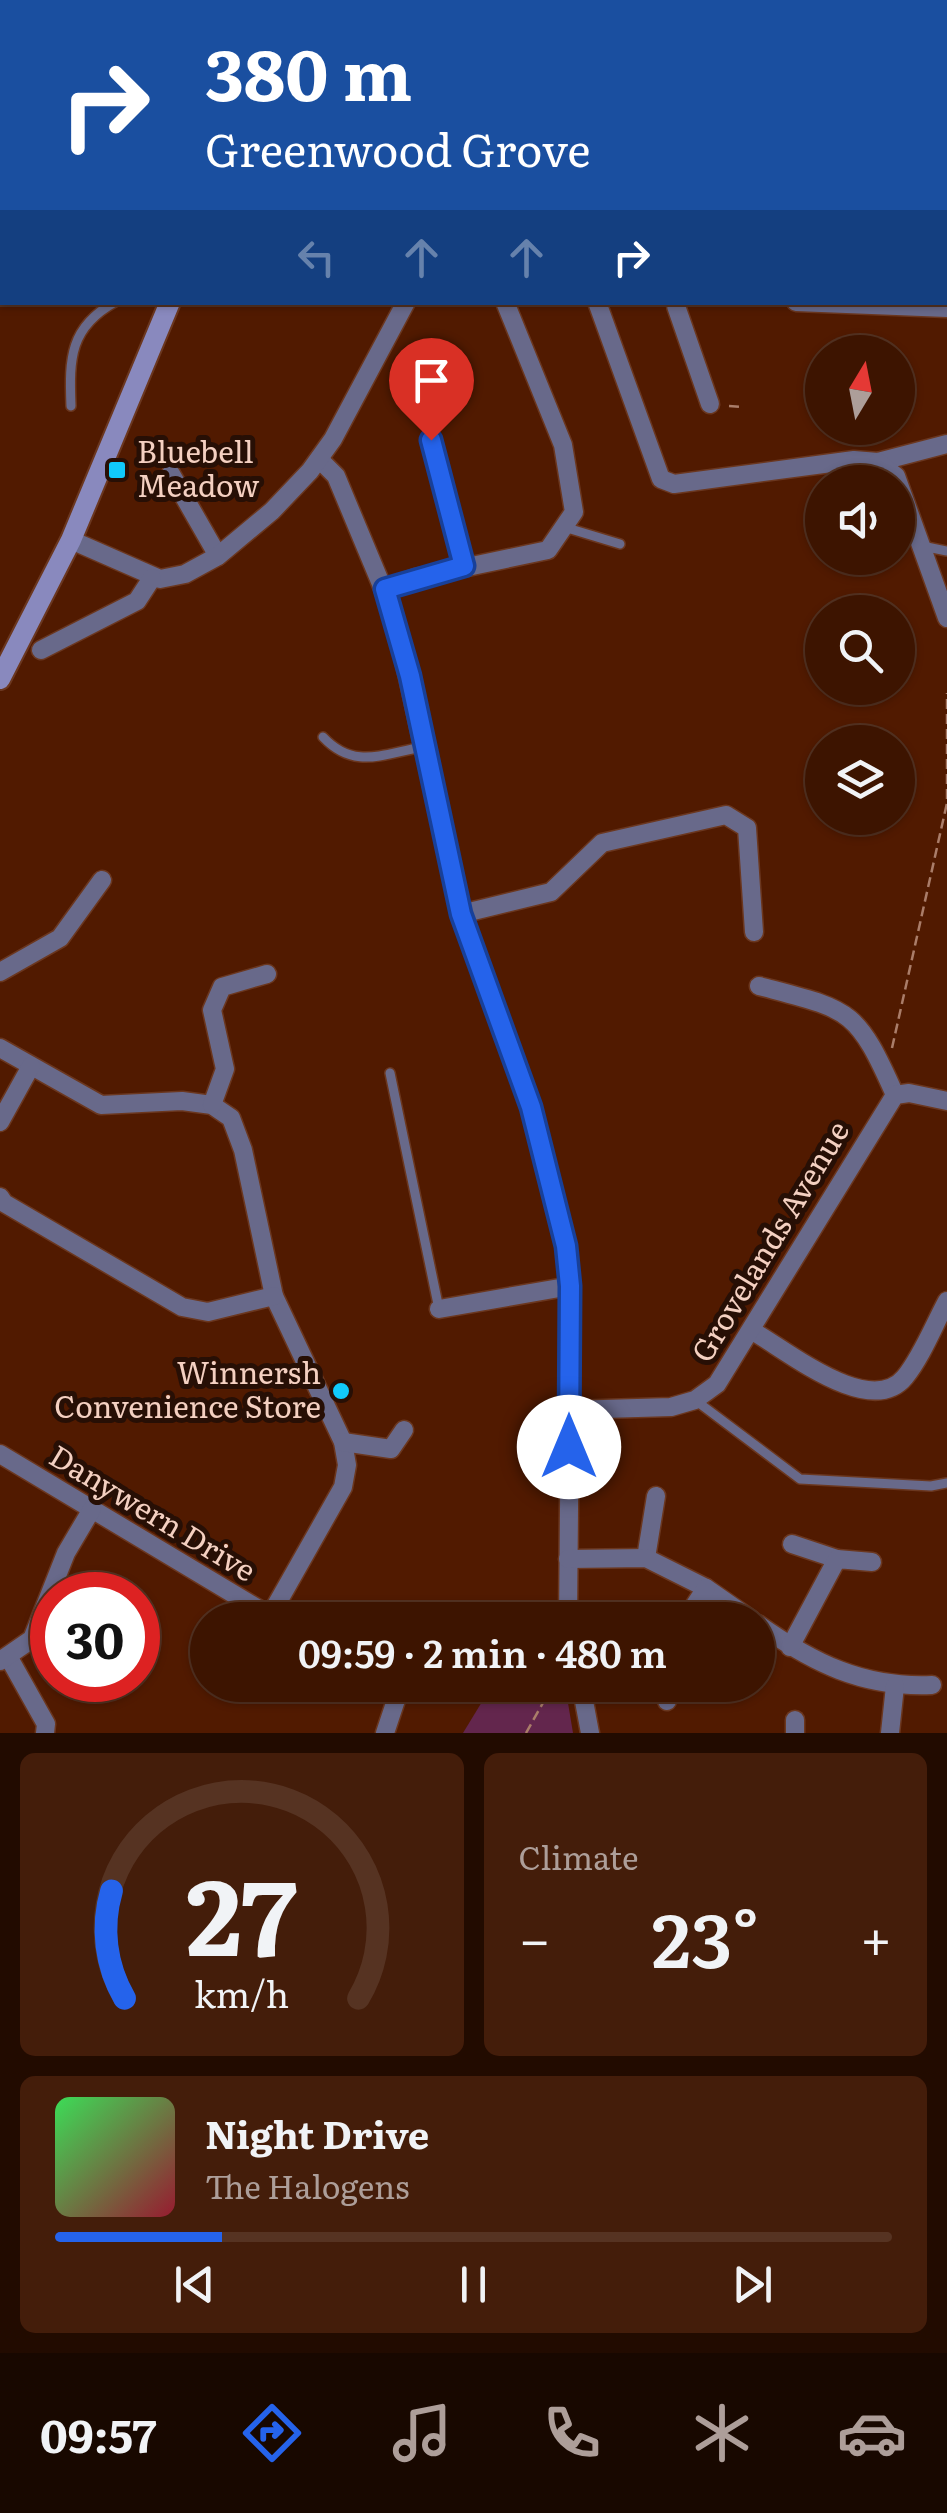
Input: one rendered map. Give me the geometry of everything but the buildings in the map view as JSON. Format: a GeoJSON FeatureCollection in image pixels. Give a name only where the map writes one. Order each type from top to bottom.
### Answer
{"type":"FeatureCollection","features":[{"type":"Feature","properties":{"kind":"main road"},"geometry":{"type":"LineString","coordinates":[[1,674],[71,540],[169,305]]}},
{"type":"Feature","properties":{"kind":"street"},"geometry":{"type":"LineString","coordinates":[[71,540],[152,578],[177,577],[218,556],[272,511],[319,459],[404,305]]}},
{"type":"Feature","properties":{"kind":"street"},"geometry":{"type":"LineString","coordinates":[[385,589],[464,566],[548,550],[574,512],[564,445],[505,305]]}},
{"type":"Feature","properties":{"kind":"street"},"geometry":{"type":"LineString","coordinates":[[598,305],[661,479],[674,484],[854,460],[878,462],[947,444]]}},
{"type":"Feature","properties":{"kind":"street"},"geometry":{"type":"LineString","coordinates":[[681,305],[710,404]]}},
{"type":"Feature","properties":{"kind":"street"},"geometry":{"type":"LineString","coordinates":[[824,305],[925,316],[947,308]]}},
{"type":"Feature","properties":{"kind":"street"},"geometry":{"type":"LineString","coordinates":[[431,440],[464,566]]}},
{"type":"Feature","properties":{"kind":"street"},"geometry":{"type":"LineString","coordinates":[[319,459],[336,476],[385,589],[402,642],[461,914],[531,1107],[566,1246],[570,1286],[568,1602]]}},
{"type":"Feature","properties":{"kind":"street"},"geometry":{"type":"LineString","coordinates":[[878,462],[896,476],[947,618]]}},
{"type":"Feature","properties":{"kind":"street"},"geometry":{"type":"LineString","coordinates":[[171,474],[218,556]]}},
{"type":"Feature","properties":{"kind":"street"},"geometry":{"type":"LineString","coordinates":[[41,650],[137,601],[152,578]]}},
{"type":"Feature","properties":{"kind":"street"},"geometry":{"type":"LineString","coordinates":[[461,914],[552,892],[602,843],[726,815],[747,828],[754,932]]}},
{"type":"Feature","properties":{"kind":"street"},"geometry":{"type":"LineString","coordinates":[[0,972],[60,938],[102,880]]}},
{"type":"Feature","properties":{"kind":"street"},"geometry":{"type":"LineString","coordinates":[[212,1105],[225,1069],[212,1010],[222,987],[267,974]]}},
{"type":"Feature","properties":{"kind":"street"},"geometry":{"type":"LineString","coordinates":[[759,986],[840,1007],[867,1037],[896,1096],[909,1093],[947,1102]]}},
{"type":"Feature","properties":{"kind":"street"},"geometry":{"type":"LineString","coordinates":[[0,1048],[101,1105],[182,1101],[212,1105],[230,1118],[243,1150],[274,1296],[343,1442],[348,1464],[343,1487],[282,1602]]}},
{"type":"Feature","properties":{"kind":"street"},"geometry":{"type":"LineString","coordinates":[[0,1122],[31,1066]]}},
{"type":"Feature","properties":{"kind":"street","name":"Grovelands Avenue"},"geometry":{"type":"LineString","coordinates":[[570,1410],[671,1407],[694,1400],[717,1384],[754,1332],[859,1148],[896,1096]]}},
{"type":"Feature","properties":{"kind":"street"},"geometry":{"type":"LineString","coordinates":[[0,1196],[4,1203],[182,1307],[208,1312],[274,1296]]}},
{"type":"Feature","properties":{"kind":"street"},"geometry":{"type":"LineString","coordinates":[[439,1309],[570,1286]]}},
{"type":"Feature","properties":{"kind":"street"},"geometry":{"type":"LineString","coordinates":[[754,1332],[857,1392],[883,1392],[904,1379],[945,1311]]}},
{"type":"Feature","properties":{"kind":"street"},"geometry":{"type":"LineString","coordinates":[[343,1442],[392,1450],[404,1430]]}},
{"type":"Feature","properties":{"kind":"street","name":"Danywern Drive"},"geometry":{"type":"LineString","coordinates":[[0,1454],[247,1602]]}},
{"type":"Feature","properties":{"kind":"street"},"geometry":{"type":"LineString","coordinates":[[646,1558],[656,1496]]}},
{"type":"Feature","properties":{"kind":"street"},"geometry":{"type":"LineString","coordinates":[[45,1733],[46,1724],[4,1660],[32,1640],[66,1553],[92,1509]]}},
{"type":"Feature","properties":{"kind":"street"},"geometry":{"type":"LineString","coordinates":[[792,1544],[837,1559],[872,1562]]}},
{"type":"Feature","properties":{"kind":"street"},"geometry":{"type":"LineString","coordinates":[[568,1559],[646,1558],[726,1602]]}},
{"type":"Feature","properties":{"kind":"street"},"geometry":{"type":"LineString","coordinates":[[790,1647],[837,1559]]}},
{"type":"Feature","properties":{"kind":"street"},"geometry":{"type":"LineString","coordinates":[[697,1602],[706,1588]]}},
{"type":"Feature","properties":{"kind":"street"},"geometry":{"type":"LineString","coordinates":[[775,1636],[843,1675],[896,1686],[932,1684]]}},
{"type":"Feature","properties":{"kind":"street"},"geometry":{"type":"LineString","coordinates":[[890,1733],[896,1686]]}},
{"type":"Feature","properties":{"kind":"street"},"geometry":{"type":"LineString","coordinates":[[385,1733],[396,1702]]}},
{"type":"Feature","properties":{"kind":"street"},"geometry":{"type":"LineString","coordinates":[[584,1702],[590,1733]]}},
{"type":"Feature","properties":{"kind":"lane"},"geometry":{"type":"LineString","coordinates":[[71,406],[70,378],[78,336],[88,320],[110,305]]}},
{"type":"Feature","properties":{"kind":"lane"},"geometry":{"type":"LineString","coordinates":[[564,527],[620,544]]}},
{"type":"Feature","properties":{"kind":"lane"},"geometry":{"type":"LineString","coordinates":[[920,546],[947,551]]}},
{"type":"Feature","properties":{"kind":"lane"},"geometry":{"type":"LineString","coordinates":[[323,736],[338,752],[355,759],[423,747]]}},
{"type":"Feature","properties":{"kind":"lane"},"geometry":{"type":"LineString","coordinates":[[390,1073],[439,1309]]}},
{"type":"Feature","properties":{"kind":"lane"},"geometry":{"type":"LineString","coordinates":[[694,1400],[800,1479],[947,1483]]}},
{"type":"Feature","properties":{"kind":"path"},"geometry":{"type":"LineString","coordinates":[[886,1074],[947,803],[947,693]]}},
{"type":"Feature","properties":{"kind":"path"},"geometry":{"type":"LineString","coordinates":[[526,1733],[543,1702]]}},
{"type":"Feature","properties":{"kind":"shaded area"},"geometry":{"type":"Polygon","coordinates":[[[482,1702],[568,1702],[573,1733],[463,1733],[482,1702]]]}},
{"type":"Feature","properties":{"kind":"place","name":"Bluebell Meadow"},"geometry":{"type":"Point","coordinates":[117,470]}},
{"type":"Feature","properties":{"kind":"place","name":"Winnersh Convenience Store"},"geometry":{"type":"Point","coordinates":[341,1391]}},
{"type":"Feature","properties":{"kind":"route"},"geometry":{"type":"LineString","coordinates":[[431,440],[464,566],[385,589],[410,676],[434,806],[461,914],[474,957],[517,1062],[566,1246],[570,1286],[569,1447]]}}]}
